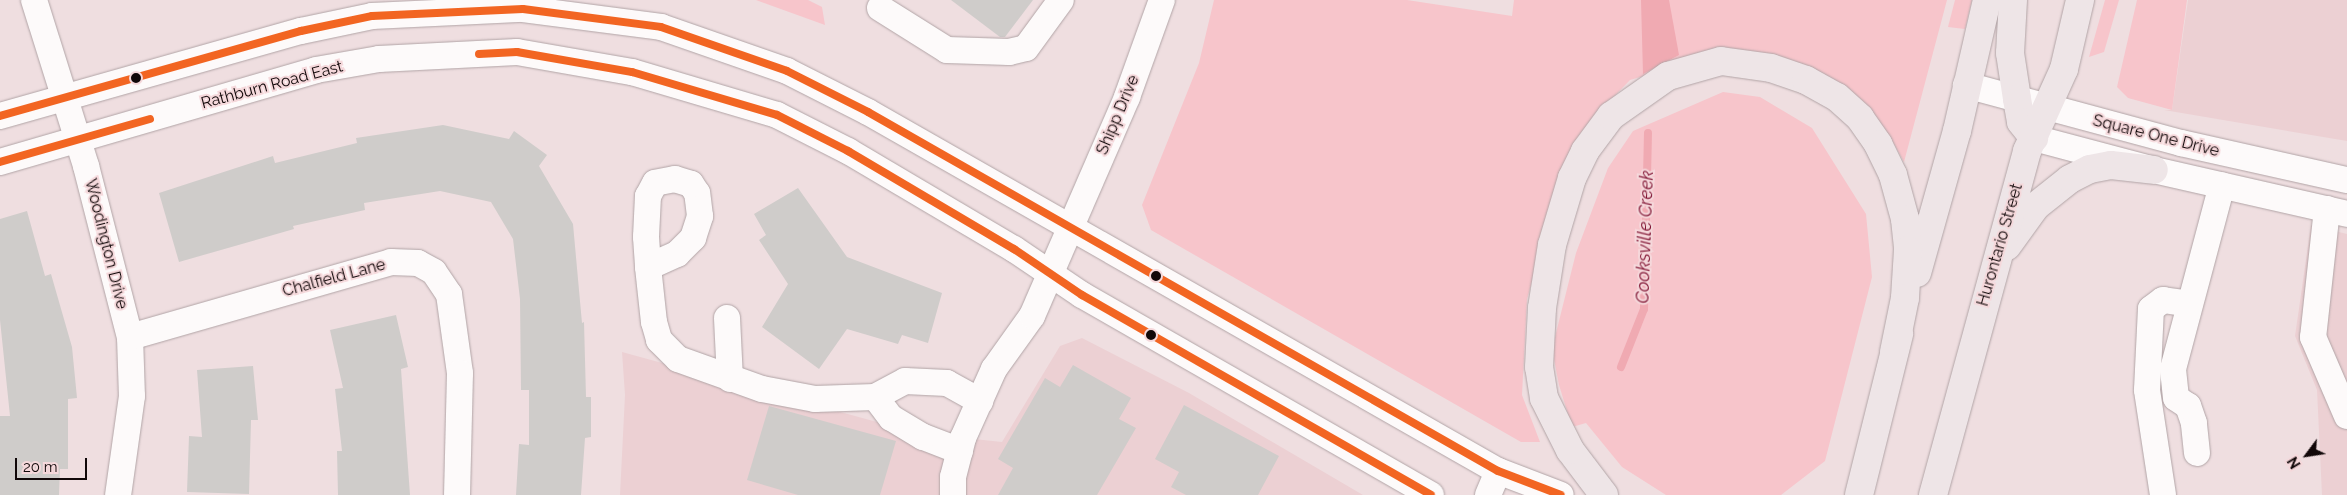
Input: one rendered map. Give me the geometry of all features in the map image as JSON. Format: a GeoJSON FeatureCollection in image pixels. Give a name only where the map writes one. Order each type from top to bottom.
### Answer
{"type":"FeatureCollection","features":[{"type":"Feature","properties":{"kind":"main road"},"geometry":{"type":"LineString","coordinates":[[1894,352],[1957,131],[1987,0]]}},
{"type":"Feature","properties":{"kind":"main road"},"geometry":{"type":"LineString","coordinates":[[2013,0],[2010,52],[2017,99],[2021,122],[2034,138]]}},
{"type":"Feature","properties":{"kind":"main road","name":"Hurontario Street"},"geometry":{"type":"LineString","coordinates":[[1933,495],[1994,264],[2027,151],[2048,110],[2064,69],[2080,0]]}},
{"type":"Feature","properties":{"kind":"main road"},"geometry":{"type":"LineString","coordinates":[[1604,495],[1570,450],[1544,398],[1539,367],[1542,308],[1552,245],[1572,178],[1585,151],[1611,116],[1668,76],[1721,61],[1771,68],[1814,84],[1837,97],[1860,118],[1878,144],[1893,175],[1905,219],[1908,250],[1905,298],[1860,495]]}},
{"type":"Feature","properties":{"kind":"main road"},"geometry":{"type":"LineString","coordinates":[[1994,264],[2036,206],[2070,179],[2090,169],[2111,165],[2154,170]]}},
{"type":"Feature","properties":{"kind":"street","name":"Woodington Drive"},"geometry":{"type":"LineString","coordinates":[[34,0],[78,140],[130,337],[132,396],[118,495]]}},
{"type":"Feature","properties":{"kind":"street"},"geometry":{"type":"LineString","coordinates":[[880,8],[947,50],[1009,52],[1026,48],[1061,0]]}},
{"type":"Feature","properties":{"kind":"street","name":"Shipp Drive"},"geometry":{"type":"LineString","coordinates":[[953,495],[953,477],[960,451],[980,401],[994,369],[1032,316],[1128,97],[1162,0]]}},
{"type":"Feature","properties":{"kind":"street"},"geometry":{"type":"LineString","coordinates":[[0,116],[301,31],[372,16],[523,9],[661,28],[786,71],[868,112],[1498,471],[1561,495]]}},
{"type":"Feature","properties":{"kind":"street","name":"Rathburn Road East"},"geometry":{"type":"LineString","coordinates":[[0,162],[316,70],[380,59],[517,52],[632,72],[777,115],[848,151],[1050,273],[1082,295],[1431,495]]}},
{"type":"Feature","properties":{"kind":"street","name":"Square One Drive"},"geometry":{"type":"LineString","coordinates":[[1966,85],[2048,110],[2181,144],[2347,180]]}},
{"type":"Feature","properties":{"kind":"street","name":"Square One Drive"},"geometry":{"type":"LineString","coordinates":[[2034,138],[2154,170],[2337,211]]}},
{"type":"Feature","properties":{"kind":"street"},"geometry":{"type":"LineString","coordinates":[[2197,453],[2194,423],[2188,406],[2176,398],[2173,369],[2222,185]]}},
{"type":"Feature","properties":{"kind":"street"},"geometry":{"type":"LineString","coordinates":[[2337,211],[2313,337],[2347,416]]}},
{"type":"Feature","properties":{"kind":"street","name":"Chalfield Lane"},"geometry":{"type":"LineString","coordinates":[[130,337],[390,262],[418,263],[434,272],[449,294],[460,373],[457,495]]}},
{"type":"Feature","properties":{"kind":"street"},"geometry":{"type":"LineString","coordinates":[[648,267],[654,322],[659,340],[678,359],[762,390],[815,399],[875,397],[905,381],[947,383],[980,401]]}},
{"type":"Feature","properties":{"kind":"street"},"geometry":{"type":"LineString","coordinates":[[2163,495],[2147,390],[2151,309],[2163,300],[2190,304]]}},
{"type":"Feature","properties":{"kind":"street"},"geometry":{"type":"LineString","coordinates":[[727,318],[730,379]]}},
{"type":"Feature","properties":{"kind":"street"},"geometry":{"type":"LineString","coordinates":[[875,397],[891,418],[923,437],[960,451]]}},
{"type":"Feature","properties":{"kind":"street"},"geometry":{"type":"LineString","coordinates":[[1488,495],[1498,471]]}},
{"type":"Feature","properties":{"kind":"shaded area"},"geometry":{"type":"Polygon","coordinates":[[[756,0],[808,0],[822,7],[825,25],[756,0]]]}},
{"type":"Feature","properties":{"kind":"shaded area"},"geometry":{"type":"Polygon","coordinates":[[[1214,0],[1407,0],[1512,16],[1514,0],[1947,0],[1904,162],[1890,137],[1724,52],[1630,80],[1594,117],[1566,164],[1527,299],[1522,395],[1540,442],[1521,442],[1151,230],[1142,205],[1199,63],[1214,0]]]}},
{"type":"Feature","properties":{"kind":"shaded area"},"geometry":{"type":"Polygon","coordinates":[[[1641,0],[1669,0],[1679,55],[1643,74],[1641,0]]]}},
{"type":"Feature","properties":{"kind":"shaded area"},"geometry":{"type":"Polygon","coordinates":[[[1955,0],[1972,0],[1965,29],[1948,27],[1955,0]]]}},
{"type":"Feature","properties":{"kind":"shaded area"},"geometry":{"type":"Polygon","coordinates":[[[2105,0],[2119,0],[2104,52],[2089,57],[2105,0]]]}},
{"type":"Feature","properties":{"kind":"shaded area"},"geometry":{"type":"Polygon","coordinates":[[[2137,0],[2187,0],[2172,110],[2128,98],[2117,87],[2137,0]]]}},
{"type":"Feature","properties":{"kind":"shaded area"},"geometry":{"type":"Polygon","coordinates":[[[2188,0],[2347,0],[2347,141],[2164,110],[2172,110],[2188,0]]]}},
{"type":"Feature","properties":{"kind":"shaded area"},"geometry":{"type":"Polygon","coordinates":[[[1723,92],[1760,97],[1812,128],[1866,214],[1872,277],[1825,461],[1781,495],[1666,495],[1622,467],[1586,423],[1572,427],[1559,385],[1552,349],[1576,253],[1608,168],[1633,131],[1723,92]]]}},
{"type":"Feature","properties":{"kind":"shaded area"},"geometry":{"type":"Polygon","coordinates":[[[2311,225],[2347,234],[2347,495],[2322,495],[2317,390],[2295,336],[2311,225]]]}},
{"type":"Feature","properties":{"kind":"shaded area"},"geometry":{"type":"Polygon","coordinates":[[[1082,338],[1189,393],[1363,495],[620,495],[625,395],[622,352],[917,433],[1002,442],[1060,346],[1082,338]]]}},
{"type":"Feature","properties":{"kind":"building"},"geometry":{"type":"Polygon","coordinates":[[[951,0],[1033,0],[1005,37],[1000,37],[951,0]]]}},
{"type":"Feature","properties":{"kind":"building"},"geometry":{"type":"Polygon","coordinates":[[[443,125],[509,139],[514,131],[547,155],[539,166],[573,224],[582,323],[584,322],[586,397],[591,397],[591,437],[585,438],[581,495],[516,495],[519,444],[529,445],[529,390],[521,390],[520,299],[513,239],[491,202],[440,191],[364,203],[365,210],[293,226],[294,229],[179,262],[159,193],[273,156],[275,163],[357,143],[356,138],[443,125]]]}},
{"type":"Feature","properties":{"kind":"building"},"geometry":{"type":"Polygon","coordinates":[[[798,188],[847,257],[942,293],[928,343],[902,335],[898,344],[847,329],[819,369],[762,327],[788,284],[759,240],[766,235],[754,214],[798,188]]]}},
{"type":"Feature","properties":{"kind":"building"},"geometry":{"type":"Polygon","coordinates":[[[27,211],[45,276],[51,274],[72,347],[77,398],[68,399],[68,469],[60,469],[59,495],[0,495],[0,416],[10,416],[0,320],[0,219],[27,211]]]}},
{"type":"Feature","properties":{"kind":"building"},"geometry":{"type":"Polygon","coordinates":[[[396,315],[408,367],[401,369],[410,495],[338,495],[337,451],[342,451],[335,389],[343,388],[330,330],[396,315]]]}},
{"type":"Feature","properties":{"kind":"building"},"geometry":{"type":"Polygon","coordinates":[[[1073,365],[1131,398],[1119,419],[1136,428],[1097,495],[998,495],[1013,468],[998,459],[1045,378],[1060,387],[1073,365]]]}},
{"type":"Feature","properties":{"kind":"building"},"geometry":{"type":"Polygon","coordinates":[[[253,366],[258,420],[251,420],[249,494],[187,492],[189,436],[202,437],[197,370],[253,366]]]}},
{"type":"Feature","properties":{"kind":"building"},"geometry":{"type":"Polygon","coordinates":[[[1184,405],[1279,456],[1258,495],[1186,495],[1171,487],[1179,472],[1155,459],[1184,405]]]}},
{"type":"Feature","properties":{"kind":"building"},"geometry":{"type":"Polygon","coordinates":[[[769,406],[896,441],[880,495],[798,495],[747,480],[769,406]]]}},
{"type":"Feature","properties":{"kind":"waterway","name":"Cooksville Creek"},"geometry":{"type":"LineString","coordinates":[[1621,367],[1644,309],[1648,133]]}},
{"type":"Feature","properties":{"kind":"transit line","name":"20"},"geometry":{"type":"LineString","coordinates":[[0,116],[301,31],[372,16],[523,9],[661,27],[787,71],[868,112],[1498,471],[1561,495]]}},
{"type":"Feature","properties":{"kind":"transit line","name":"20"},"geometry":{"type":"LineString","coordinates":[[479,54],[517,52],[632,72],[777,115],[848,151],[1014,249],[1082,295],[1431,495]]}},
{"type":"Feature","properties":{"kind":"transit line","name":"20"},"geometry":{"type":"LineString","coordinates":[[0,162],[150,119]]}}]}
